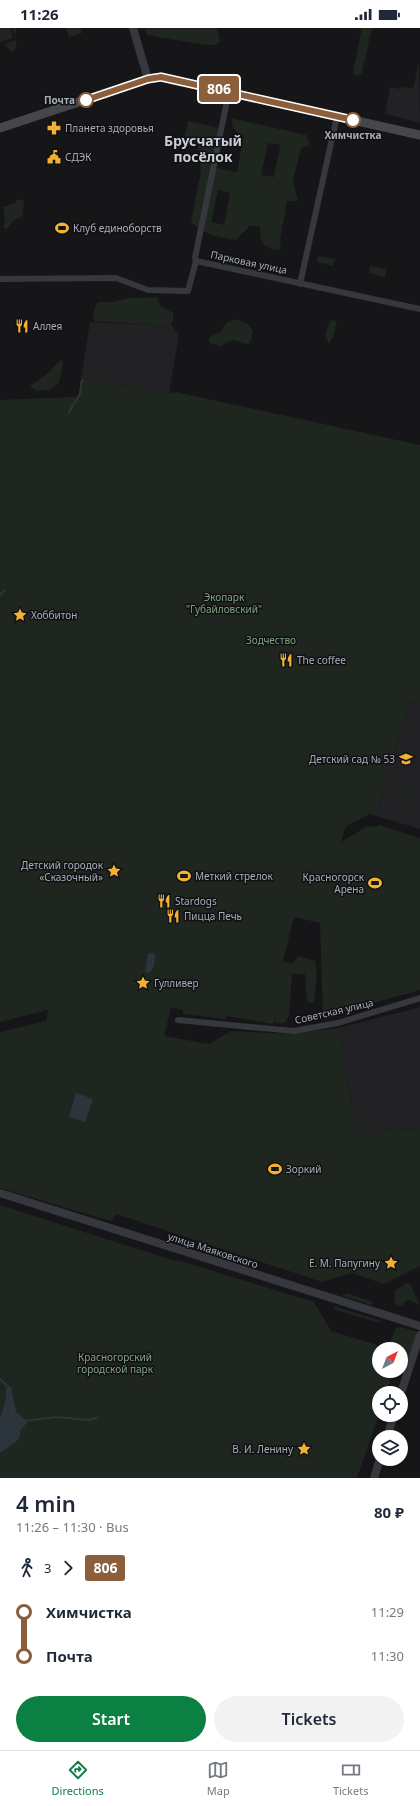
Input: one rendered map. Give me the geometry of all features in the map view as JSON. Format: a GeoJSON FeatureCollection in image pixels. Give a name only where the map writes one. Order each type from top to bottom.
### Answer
{"type":"FeatureCollection","features":[{"type":"Feature","properties":{"kind":"main road"},"geometry":{"type":"LineString","coordinates":[[0,128],[148,79],[161,77],[420,135]]}},
{"type":"Feature","properties":{"kind":"street"},"geometry":{"type":"LineString","coordinates":[[133,28],[148,79]]}},
{"type":"Feature","properties":{"kind":"street"},"geometry":{"type":"LineString","coordinates":[[196,261],[195,258],[229,91]]}},
{"type":"Feature","properties":{"kind":"street"},"geometry":{"type":"LineString","coordinates":[[300,284],[337,116]]}},
{"type":"Feature","properties":{"kind":"street","name":"Парковая улица"},"geometry":{"type":"LineString","coordinates":[[0,279],[116,278],[148,290],[188,291],[196,261],[420,309]]}},
{"type":"Feature","properties":{"kind":"street","name":"Советская улица"},"geometry":{"type":"LineString","coordinates":[[178,1020],[294,1031],[338,1022],[420,998]]}},
{"type":"Feature","properties":{"kind":"street","name":"улица Маяковского"},"geometry":{"type":"LineString","coordinates":[[0,1193],[420,1326]]}},
{"type":"Feature","properties":{"kind":"street"},"geometry":{"type":"LineString","coordinates":[[403,1386],[420,1335]]}},
{"type":"Feature","properties":{"kind":"street"},"geometry":{"type":"LineString","coordinates":[[374,1478],[378,1466]]}},
{"type":"Feature","properties":{"kind":"shaded area"},"geometry":{"type":"Polygon","coordinates":[[[0,28],[10,28],[13,38],[0,42],[0,28]]]}},
{"type":"Feature","properties":{"kind":"shaded area"},"geometry":{"type":"Polygon","coordinates":[[[419,61],[420,123],[385,114],[390,87],[400,89],[401,86],[413,89],[419,61]]]}},
{"type":"Feature","properties":{"kind":"shaded area"},"geometry":{"type":"Polygon","coordinates":[[[90,322],[172,326],[179,335],[169,393],[81,379],[90,322]]]}},
{"type":"Feature","properties":{"kind":"shaded area","name":"Детский сад № 53"},"geometry":{"type":"Polygon","coordinates":[[[420,700],[420,829],[376,816],[409,703],[420,700]]]}},
{"type":"Feature","properties":{"kind":"shaded area"},"geometry":{"type":"Polygon","coordinates":[[[152,953],[155,955],[155,963],[153,968],[148,973],[145,971],[148,954],[152,953]]]}},
{"type":"Feature","properties":{"kind":"shaded area"},"geometry":{"type":"Polygon","coordinates":[[[420,1007],[420,1129],[358,1132],[344,1067],[346,1066],[339,1028],[420,1007]]]}},
{"type":"Feature","properties":{"kind":"shaded area"},"geometry":{"type":"Polygon","coordinates":[[[76,1093],[93,1099],[85,1122],[69,1117],[76,1093]]]}},
{"type":"Feature","properties":{"kind":"shaded area"},"geometry":{"type":"Polygon","coordinates":[[[11,1387],[16,1412],[26,1420],[27,1423],[21,1429],[19,1438],[16,1442],[0,1453],[0,1419],[6,1399],[6,1389],[11,1387]]]}},
{"type":"Feature","properties":{"kind":"green space"},"geometry":{"type":"Polygon","coordinates":[[[13,28],[16,28],[16,40],[13,28]]]}},
{"type":"Feature","properties":{"kind":"green space"},"geometry":{"type":"Polygon","coordinates":[[[66,28],[81,28],[82,33],[69,37],[66,28]]]}},
{"type":"Feature","properties":{"kind":"green space"},"geometry":{"type":"Polygon","coordinates":[[[145,28],[217,28],[220,42],[214,45],[206,45],[147,35],[145,28]]]}},
{"type":"Feature","properties":{"kind":"green space"},"geometry":{"type":"Polygon","coordinates":[[[362,28],[372,28],[362,73],[356,76],[353,73],[362,28]]]}},
{"type":"Feature","properties":{"kind":"green space"},"geometry":{"type":"Polygon","coordinates":[[[16,40],[14,51],[11,52],[5,44],[16,40]]]}},
{"type":"Feature","properties":{"kind":"green space"},"geometry":{"type":"Polygon","coordinates":[[[231,118],[306,135],[310,145],[301,148],[293,181],[298,201],[287,201],[280,240],[281,250],[266,247],[262,241],[260,226],[250,226],[236,240],[206,233],[191,222],[201,171],[198,143],[183,147],[188,121],[219,128],[210,167],[237,172],[244,135],[241,136],[233,128],[231,118]],[[268,143],[261,175],[274,177],[280,145],[268,143]],[[218,190],[211,222],[224,225],[230,193],[218,190]]]}},
{"type":"Feature","properties":{"kind":"green space"},"geometry":{"type":"Polygon","coordinates":[[[17,199],[24,201],[22,217],[14,220],[7,229],[3,228],[5,220],[3,207],[16,203],[17,199]]]}},
{"type":"Feature","properties":{"kind":"green space"},"geometry":{"type":"Polygon","coordinates":[[[318,256],[335,259],[333,266],[317,262],[318,256]]]}},
{"type":"Feature","properties":{"kind":"green space"},"geometry":{"type":"Polygon","coordinates":[[[370,266],[387,269],[385,277],[369,273],[370,266]]]}},
{"type":"Feature","properties":{"kind":"green space"},"geometry":{"type":"Polygon","coordinates":[[[157,297],[160,305],[173,313],[173,321],[171,326],[93,321],[95,307],[98,302],[113,302],[129,298],[157,297]]]}},
{"type":"Feature","properties":{"kind":"green space"},"geometry":{"type":"Polygon","coordinates":[[[235,319],[248,324],[253,331],[249,344],[235,340],[227,342],[221,346],[211,344],[208,341],[211,336],[221,332],[226,323],[235,319]]]}},
{"type":"Feature","properties":{"kind":"green space"},"geometry":{"type":"Polygon","coordinates":[[[330,320],[337,321],[334,334],[329,344],[325,336],[330,320]]]}},
{"type":"Feature","properties":{"kind":"green space"},"geometry":{"type":"Polygon","coordinates":[[[60,360],[63,362],[59,383],[49,390],[36,391],[30,386],[46,375],[60,360]]]}},
{"type":"Feature","properties":{"kind":"green space"},"geometry":{"type":"Polygon","coordinates":[[[81,379],[169,393],[176,392],[420,445],[420,700],[409,703],[376,816],[370,814],[346,826],[341,842],[368,826],[377,827],[379,825],[420,838],[420,990],[334,1014],[323,1015],[320,923],[294,917],[283,961],[292,964],[299,956],[315,961],[317,975],[314,1001],[311,1003],[307,1002],[305,974],[292,974],[289,1015],[285,1023],[275,1023],[276,1016],[273,1024],[227,1016],[225,1019],[183,1014],[183,1010],[171,1008],[164,1036],[209,1044],[231,1031],[289,1034],[339,1028],[346,1066],[344,1067],[358,1132],[420,1129],[420,1266],[384,1284],[352,1273],[322,1282],[116,1214],[112,1221],[103,1219],[0,1188],[0,1032],[46,1021],[48,1010],[0,1022],[0,400],[75,397],[79,395],[81,379]]]}},
{"type":"Feature","properties":{"kind":"green space"},"geometry":{"type":"Polygon","coordinates":[[[405,787],[414,790],[409,807],[400,805],[405,787]]]}},
{"type":"Feature","properties":{"kind":"green space","name":"Красногорский городской парк"},"geometry":{"type":"Polygon","coordinates":[[[0,1205],[175,1261],[180,1261],[314,1302],[331,1331],[372,1343],[372,1378],[391,1379],[388,1386],[372,1386],[372,1422],[376,1422],[374,1430],[372,1430],[372,1434],[357,1478],[0,1478],[0,1205]]]}},
{"type":"Feature","properties":{"kind":"green space"},"geometry":{"type":"Polygon","coordinates":[[[406,1283],[410,1284],[419,1303],[418,1305],[410,1300],[406,1301],[403,1306],[394,1304],[395,1291],[406,1283]]]}},
{"type":"Feature","properties":{"kind":"green space"},"geometry":{"type":"Polygon","coordinates":[[[346,1293],[371,1301],[373,1304],[371,1305],[343,1296],[346,1293]]]}},
{"type":"Feature","properties":{"kind":"green space"},"geometry":{"type":"Polygon","coordinates":[[[334,1306],[381,1321],[380,1323],[333,1309],[334,1306]]]}},
{"type":"Feature","properties":{"kind":"green space"},"geometry":{"type":"Polygon","coordinates":[[[401,1327],[417,1332],[408,1360],[408,1342],[390,1342],[396,1328],[401,1327]]]}},
{"type":"Feature","properties":{"kind":"waterway"},"geometry":{"type":"LineString","coordinates":[[69,412],[80,394],[81,385]]}},
{"type":"Feature","properties":{"kind":"waterway"},"geometry":{"type":"LineString","coordinates":[[0,595],[5,590]]}},
{"type":"Feature","properties":{"kind":"waterway"},"geometry":{"type":"LineString","coordinates":[[0,1379],[9,1388]]}},
{"type":"Feature","properties":{"kind":"waterway"},"geometry":{"type":"LineString","coordinates":[[24,1421],[57,1417],[88,1420],[97,1418]]}},
{"type":"Feature","properties":{"kind":"bus line","name":"806"},"geometry":{"type":"LineString","coordinates":[[86,100],[148,79],[161,77],[353,120]]}},
{"type":"Feature","properties":{"kind":"place","name":"Почта"},"geometry":{"type":"Point","coordinates":[86,100]}},
{"type":"Feature","properties":{"kind":"place","name":"Химчистка"},"geometry":{"type":"Point","coordinates":[353,120]}},
{"type":"Feature","properties":{"kind":"place","name":"Планета здоровья"},"geometry":{"type":"Point","coordinates":[54,128]}},
{"type":"Feature","properties":{"kind":"place","name":"СДЭК"},"geometry":{"type":"Point","coordinates":[54,157]}},
{"type":"Feature","properties":{"kind":"place","name":"Клуб единоборств"},"geometry":{"type":"Point","coordinates":[62,228]}},
{"type":"Feature","properties":{"kind":"place","name":"Аллея"},"geometry":{"type":"Point","coordinates":[22,326]}},
{"type":"Feature","properties":{"kind":"place","name":"Хоббитон"},"geometry":{"type":"Point","coordinates":[20,615]}},
{"type":"Feature","properties":{"kind":"place","name":"The coffee"},"geometry":{"type":"Point","coordinates":[286,660]}},
{"type":"Feature","properties":{"kind":"place","name":"Детский сад № 53"},"geometry":{"type":"Point","coordinates":[406,759]}},
{"type":"Feature","properties":{"kind":"place","name":"Детский городок «Сказочный»"},"geometry":{"type":"Point","coordinates":[114,871]}},
{"type":"Feature","properties":{"kind":"place","name":"Меткий стрелок"},"geometry":{"type":"Point","coordinates":[184,876]}},
{"type":"Feature","properties":{"kind":"place","name":"Красногорск Арена"},"geometry":{"type":"Point","coordinates":[375,883]}},
{"type":"Feature","properties":{"kind":"place","name":"Stardogs"},"geometry":{"type":"Point","coordinates":[164,901]}},
{"type":"Feature","properties":{"kind":"place","name":"Пицца Печь"},"geometry":{"type":"Point","coordinates":[173,916]}},
{"type":"Feature","properties":{"kind":"place","name":"Гулливер"},"geometry":{"type":"Point","coordinates":[143,983]}},
{"type":"Feature","properties":{"kind":"place","name":"Зоркий"},"geometry":{"type":"Point","coordinates":[275,1169]}},
{"type":"Feature","properties":{"kind":"place","name":"Е. М. Папугину"},"geometry":{"type":"Point","coordinates":[391,1263]}},
{"type":"Feature","properties":{"kind":"place","name":"В. И. Ленину"},"geometry":{"type":"Point","coordinates":[304,1449]}},
{"type":"Feature","properties":{"kind":"district","name":"Брусчатый посёлок"},"geometry":{"type":"Point","coordinates":[203,150]}},
{"type":"Feature","properties":{"kind":"park label","name":"Экопарк \"Губайловский\""},"geometry":{"type":"Point","coordinates":[224,602]}},
{"type":"Feature","properties":{"kind":"park label","name":"Зодчество"},"geometry":{"type":"Point","coordinates":[271,640]}}]}
